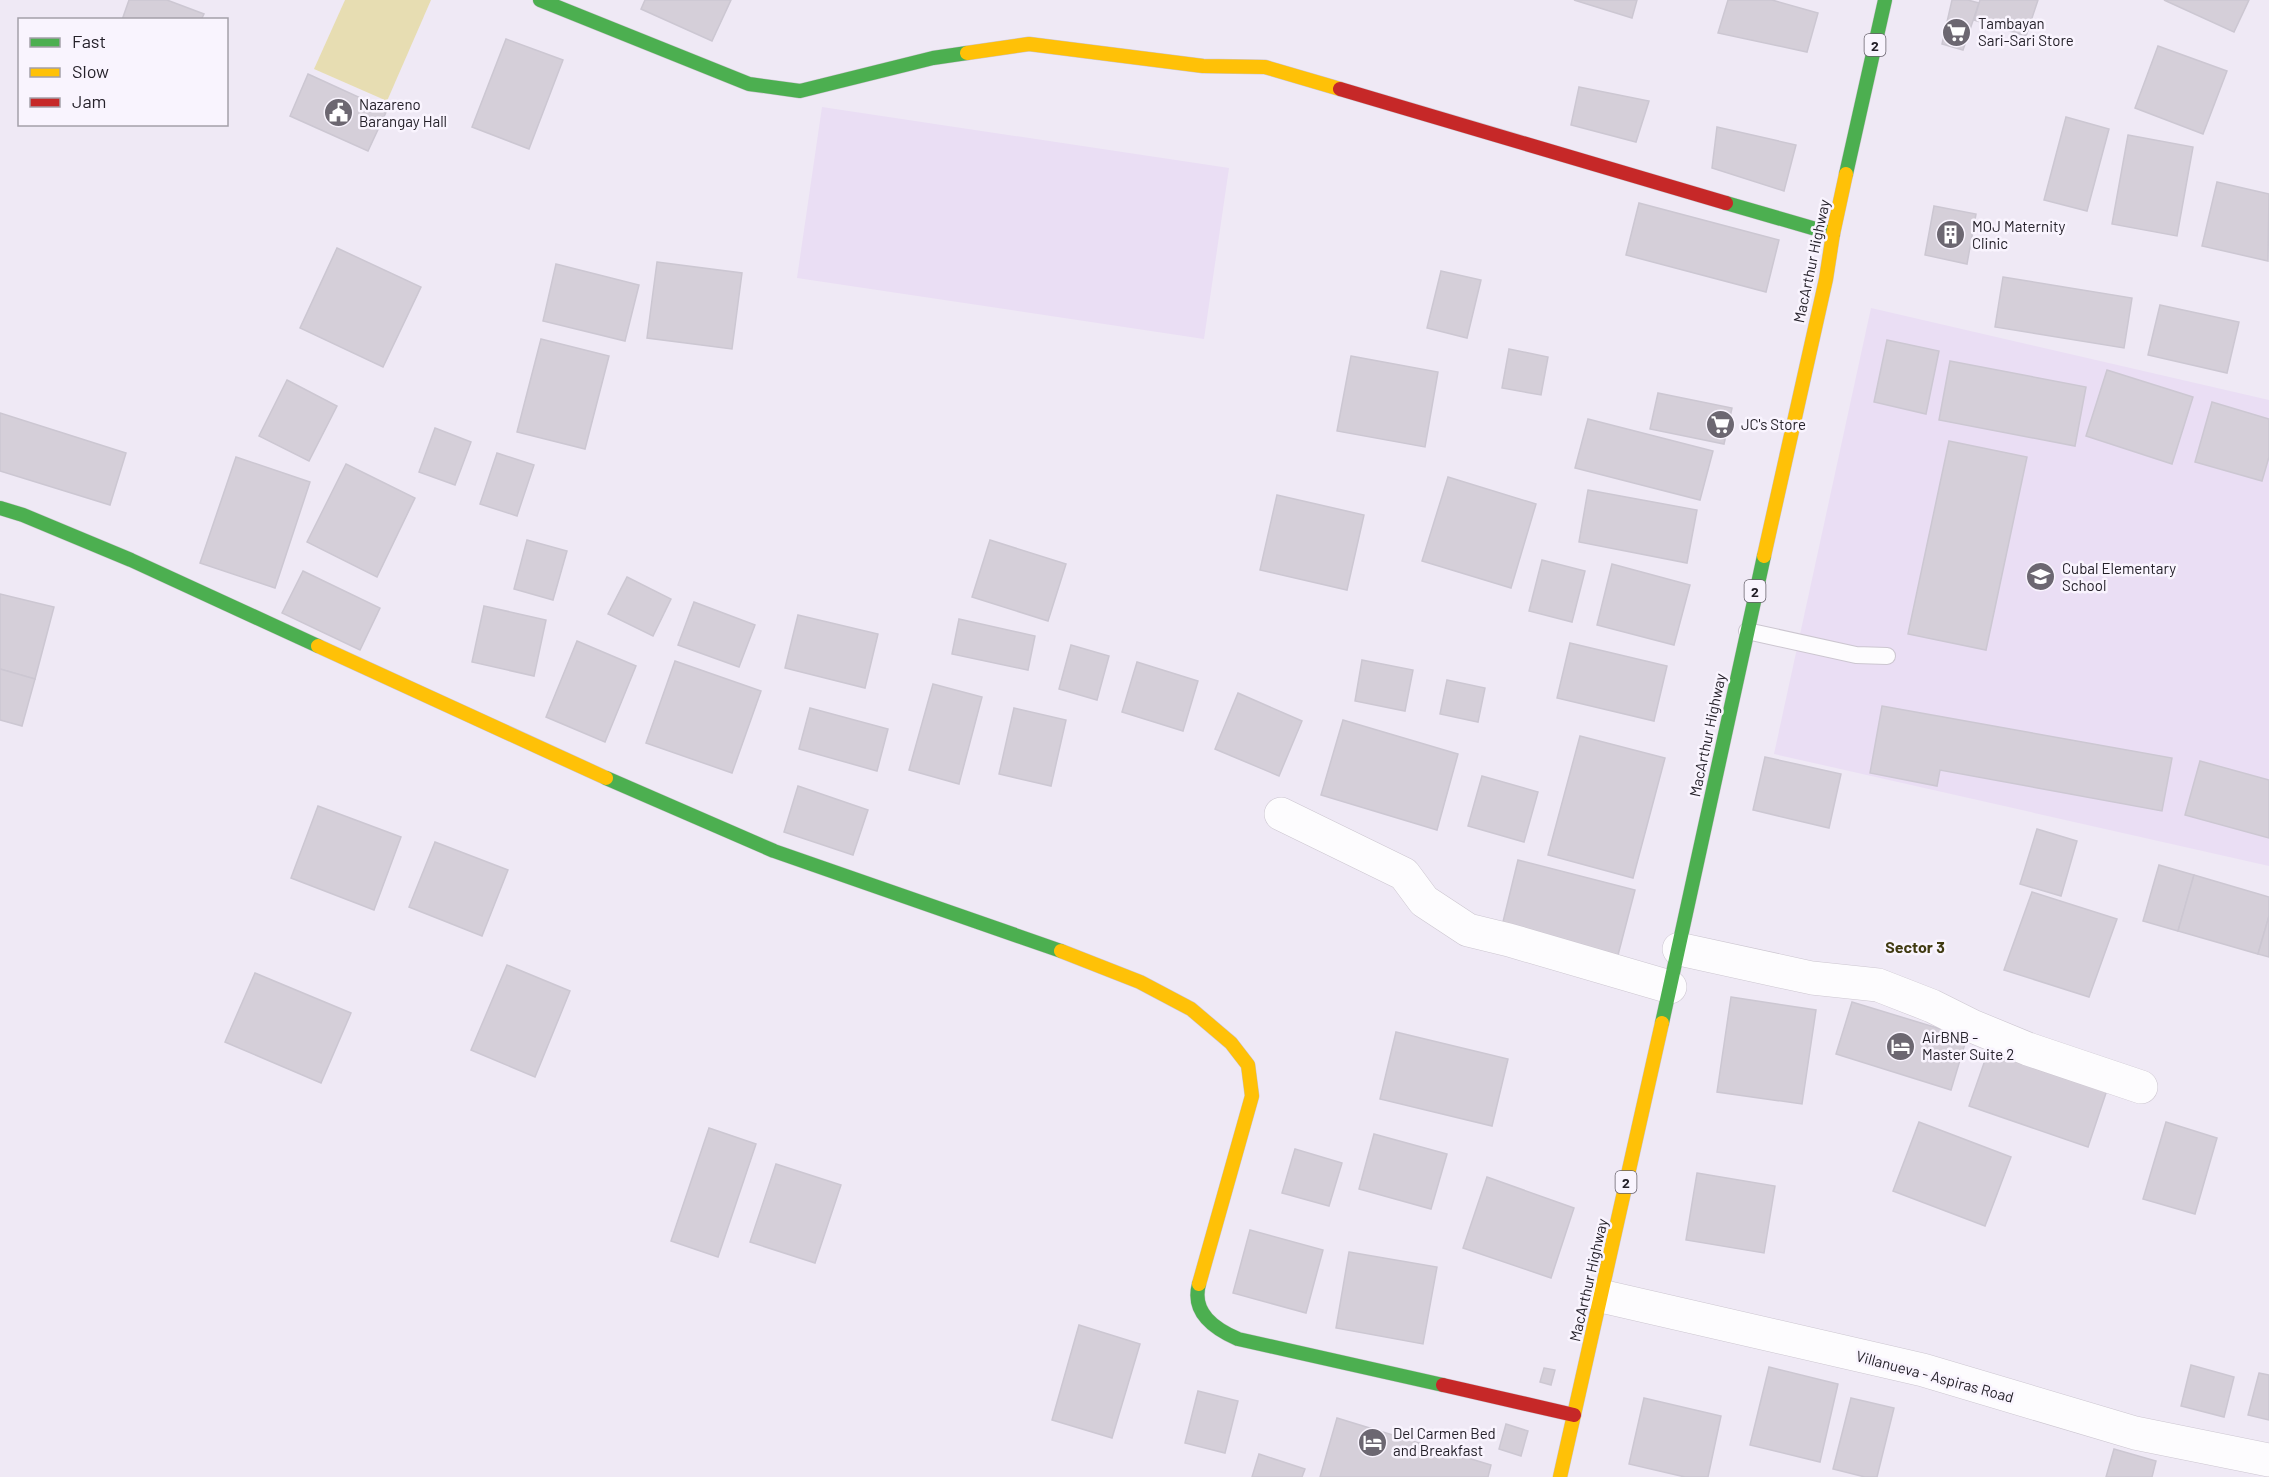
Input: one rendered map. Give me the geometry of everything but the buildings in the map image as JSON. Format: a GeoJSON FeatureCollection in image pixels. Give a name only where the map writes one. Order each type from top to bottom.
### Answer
{"type":"FeatureCollection","features":[{"type":"Feature","properties":{"kind":"main road"},"geometry":{"type":"LineString","coordinates":[[540,0],[749,84],[800,91],[933,58],[1029,44],[1203,66],[1266,67],[1833,234]]}},
{"type":"Feature","properties":{"kind":"main road","name":"MacArthur Highway"},"geometry":{"type":"LineString","coordinates":[[1560,1477],[1826,279],[1833,234],[1884,0]]}},
{"type":"Feature","properties":{"kind":"main road"},"geometry":{"type":"LineString","coordinates":[[0,508],[23,515],[131,560],[619,784],[774,851],[1053,948],[1140,982],[1191,1009],[1231,1043],[1248,1065],[1252,1096],[1197,1292],[1200,1313],[1214,1328],[1238,1339],[1574,1415]]}},
{"type":"Feature","properties":{"kind":"street"},"geometry":{"type":"LineString","coordinates":[[1281,813],[1404,874],[1424,901],[1468,930],[1670,987]]}},
{"type":"Feature","properties":{"kind":"street"},"geometry":{"type":"LineString","coordinates":[[1679,949],[1812,978],[1878,985],[1932,1006],[1972,1026],[2028,1049],[2141,1087]]}},
{"type":"Feature","properties":{"kind":"street","name":"Villanueva - Aspiras Road"},"geometry":{"type":"LineString","coordinates":[[1601,1296],[1923,1370],[2135,1432],[2269,1460]]}},
{"type":"Feature","properties":{"kind":"lane"},"geometry":{"type":"LineString","coordinates":[[1747,631],[1856,655],[1887,656]]}},
{"type":"Feature","properties":{"kind":"shaded area"},"geometry":{"type":"Polygon","coordinates":[[[345,0],[431,0],[387,101],[314,69],[345,0]]]}},
{"type":"Feature","properties":{"kind":"shaded area"},"geometry":{"type":"Polygon","coordinates":[[[822,107],[1229,168],[1204,339],[797,278],[822,107]]]}},
{"type":"Feature","properties":{"kind":"shaded area","name":"Cubal Elementary School"},"geometry":{"type":"Polygon","coordinates":[[[1871,308],[2269,400],[2269,866],[1774,754],[1871,308]]]}},
{"type":"Feature","properties":{"kind":"traffic: fast"},"geometry":{"type":"LineString","coordinates":[[540,0],[749,84],[800,91],[933,58],[967,53]]}},
{"type":"Feature","properties":{"kind":"traffic: fast"},"geometry":{"type":"LineString","coordinates":[[1846,174],[1885,0]]}},
{"type":"Feature","properties":{"kind":"traffic: fast"},"geometry":{"type":"LineString","coordinates":[[1726,203],[1833,234]]}},
{"type":"Feature","properties":{"kind":"traffic: fast"},"geometry":{"type":"LineString","coordinates":[[0,508],[23,515],[131,560],[318,646]]}},
{"type":"Feature","properties":{"kind":"traffic: fast"},"geometry":{"type":"LineString","coordinates":[[1662,1023],[1764,556]]}},
{"type":"Feature","properties":{"kind":"traffic: fast"},"geometry":{"type":"LineString","coordinates":[[606,778],[774,851],[1061,951]]}},
{"type":"Feature","properties":{"kind":"traffic: fast"},"geometry":{"type":"LineString","coordinates":[[1199,1284],[1197,1294],[1202,1312],[1213,1325],[1238,1339],[1443,1385]]}},
{"type":"Feature","properties":{"kind":"traffic: slow"},"geometry":{"type":"LineString","coordinates":[[967,53],[1029,44],[1203,66],[1265,67],[1340,89]]}},
{"type":"Feature","properties":{"kind":"traffic: slow"},"geometry":{"type":"LineString","coordinates":[[1764,556],[1826,279],[1846,174]]}},
{"type":"Feature","properties":{"kind":"traffic: slow"},"geometry":{"type":"LineString","coordinates":[[318,646],[606,778]]}},
{"type":"Feature","properties":{"kind":"traffic: slow"},"geometry":{"type":"LineString","coordinates":[[1061,951],[1140,982],[1191,1009],[1231,1043],[1248,1065],[1252,1096],[1199,1284]]}},
{"type":"Feature","properties":{"kind":"traffic: slow"},"geometry":{"type":"LineString","coordinates":[[1560,1477],[1662,1023]]}},
{"type":"Feature","properties":{"kind":"traffic: jam"},"geometry":{"type":"LineString","coordinates":[[1340,89],[1726,203]]}},
{"type":"Feature","properties":{"kind":"traffic: jam"},"geometry":{"type":"LineString","coordinates":[[1443,1385],[1574,1415]]}},
{"type":"Feature","properties":{"kind":"place","name":"Tambayan Sari-Sari Store"},"geometry":{"type":"Point","coordinates":[1957,32]}},
{"type":"Feature","properties":{"kind":"place","name":"Nazareno Barangay Hall"},"geometry":{"type":"Point","coordinates":[338,113]}},
{"type":"Feature","properties":{"kind":"place","name":"MOJ Maternity Clinic"},"geometry":{"type":"Point","coordinates":[1951,235]}},
{"type":"Feature","properties":{"kind":"place","name":"JC's Store"},"geometry":{"type":"Point","coordinates":[1720,424]}},
{"type":"Feature","properties":{"kind":"place","name":"Cubal Elementary School"},"geometry":{"type":"Point","coordinates":[2041,577]}},
{"type":"Feature","properties":{"kind":"place","name":"AirBNB - Master Suite 2"},"geometry":{"type":"Point","coordinates":[1901,1046]}},
{"type":"Feature","properties":{"kind":"place","name":"Del Carmen Bed and Breakfast"},"geometry":{"type":"Point","coordinates":[1372,1442]}},
{"type":"Feature","properties":{"kind":"district","name":"Sector 3"},"geometry":{"type":"Point","coordinates":[1915,946]}}]}
